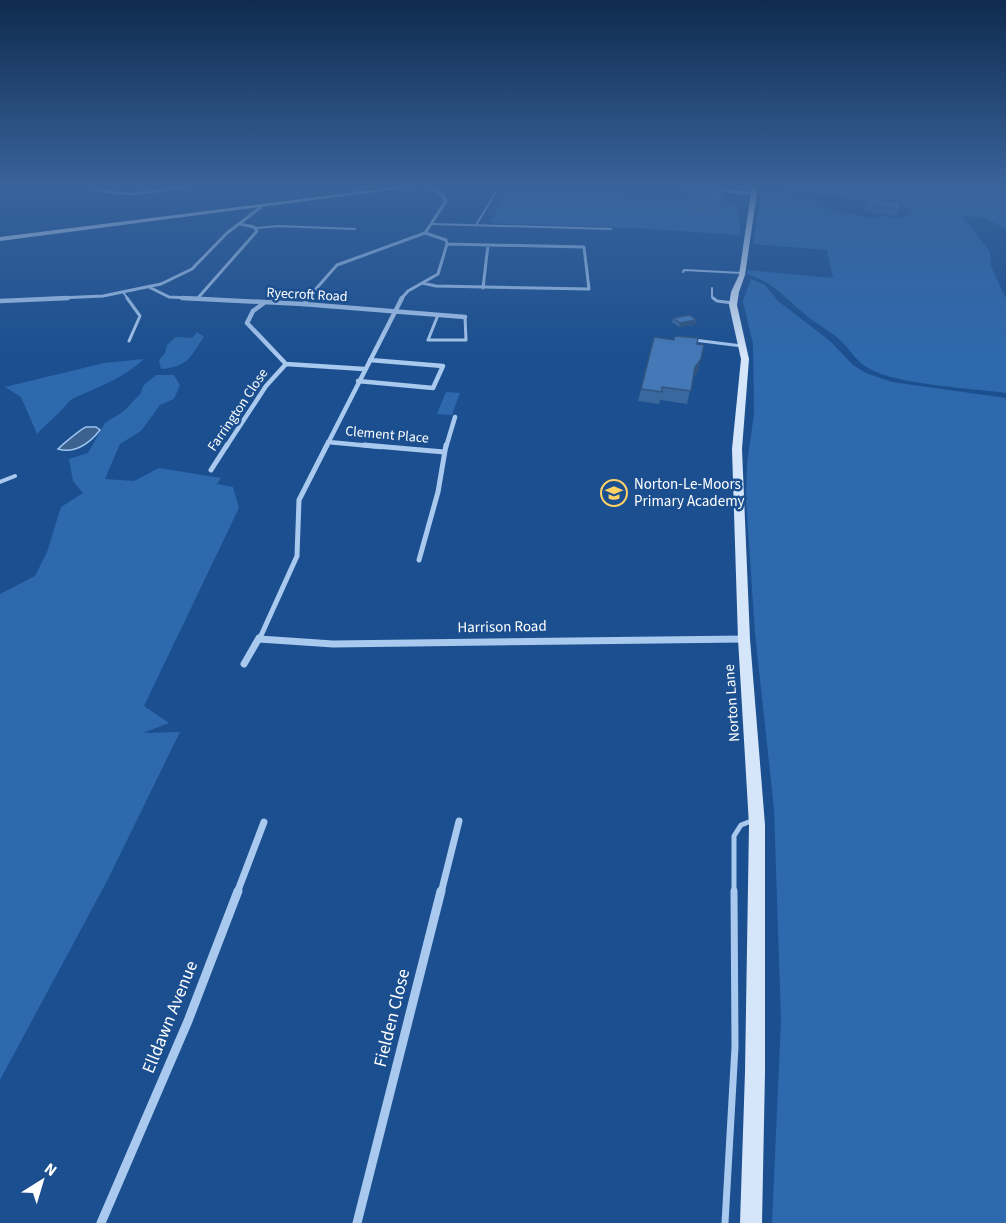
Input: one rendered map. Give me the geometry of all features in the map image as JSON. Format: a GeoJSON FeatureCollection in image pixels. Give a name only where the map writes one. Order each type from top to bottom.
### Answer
{"type":"FeatureCollection","features":[{"type":"Feature","properties":{"kind":"street"},"geometry":{"type":"LineString","coordinates":[[0,301],[59,299],[149,287],[172,280],[192,269],[219,243]]}},
{"type":"Feature","properties":{"kind":"street"},"geometry":{"type":"LineString","coordinates":[[197,299],[246,243]]}},
{"type":"Feature","properties":{"kind":"street"},"geometry":{"type":"LineString","coordinates":[[303,304],[328,272],[337,265],[397,243]]}},
{"type":"Feature","properties":{"kind":"street","name":"Norton Lane"},"geometry":{"type":"LineString","coordinates":[[746,243],[742,273],[733,303],[744,359],[737,449],[744,639],[756,819],[755,1060],[751,1223]]}},
{"type":"Feature","properties":{"kind":"street"},"geometry":{"type":"LineString","coordinates":[[244,664],[260,639],[297,556],[299,500],[394,312],[408,291],[422,283],[438,274],[447,244],[584,247],[589,289],[483,288],[436,286],[422,283]]}},
{"type":"Feature","properties":{"kind":"street"},"geometry":{"type":"LineString","coordinates":[[483,288],[488,245]]}},
{"type":"Feature","properties":{"kind":"street","name":"Ryecroft Road"},"geometry":{"type":"LineString","coordinates":[[149,287],[169,297],[303,304],[465,317]]}},
{"type":"Feature","properties":{"kind":"street"},"geometry":{"type":"LineString","coordinates":[[264,303],[253,310],[248,323],[286,364],[364,369]]}},
{"type":"Feature","properties":{"kind":"street"},"geometry":{"type":"LineString","coordinates":[[358,381],[433,388],[443,366],[370,360]]}},
{"type":"Feature","properties":{"kind":"street","name":"Farrington Close"},"geometry":{"type":"LineString","coordinates":[[211,470],[266,386],[286,364]]}},
{"type":"Feature","properties":{"kind":"street"},"geometry":{"type":"LineString","coordinates":[[419,560],[438,492],[444,452],[455,417]]}},
{"type":"Feature","properties":{"kind":"street","name":"Clement Place"},"geometry":{"type":"LineString","coordinates":[[328,442],[444,452]]}},
{"type":"Feature","properties":{"kind":"street","name":"Harrison Road"},"geometry":{"type":"LineString","coordinates":[[260,639],[333,644],[744,639]]}},
{"type":"Feature","properties":{"kind":"street","name":"Fielden Close"},"geometry":{"type":"LineString","coordinates":[[357,1223],[459,821]]}},
{"type":"Feature","properties":{"kind":"street","name":"Elldawn Avenue"},"geometry":{"type":"LineString","coordinates":[[101,1223],[188,1021],[264,822]]}},
{"type":"Feature","properties":{"kind":"lane"},"geometry":{"type":"LineString","coordinates":[[683,272],[695,269],[742,273]]}},
{"type":"Feature","properties":{"kind":"lane"},"geometry":{"type":"LineString","coordinates":[[712,288],[712,297],[717,301],[733,303]]}},
{"type":"Feature","properties":{"kind":"lane"},"geometry":{"type":"LineString","coordinates":[[123,292],[140,316],[129,342]]}},
{"type":"Feature","properties":{"kind":"lane"},"geometry":{"type":"LineString","coordinates":[[438,315],[428,340],[466,340],[465,317]]}},
{"type":"Feature","properties":{"kind":"lane"},"geometry":{"type":"LineString","coordinates":[[686,339],[742,346]]}},
{"type":"Feature","properties":{"kind":"lane"},"geometry":{"type":"LineString","coordinates":[[0,482],[15,476]]}},
{"type":"Feature","properties":{"kind":"lane"},"geometry":{"type":"LineString","coordinates":[[725,1223],[735,1047],[734,837],[741,825],[756,819]]}},
{"type":"Feature","properties":{"kind":"shaded area"},"geometry":{"type":"Polygon","coordinates":[[[983,243],[990,252],[991,266],[1006,299],[1006,393],[898,379],[870,369],[857,359],[840,340],[779,292],[765,282],[747,274],[747,270],[833,278],[827,250],[753,244],[983,243]]]}},
{"type":"Feature","properties":{"kind":"shaded area"},"geometry":{"type":"Polygon","coordinates":[[[751,279],[765,285],[778,301],[830,341],[853,365],[866,373],[892,382],[1006,398],[1006,1223],[772,1223],[781,1020],[774,809],[755,633],[746,499],[747,463],[754,414],[753,344],[743,301],[751,279]]]}},
{"type":"Feature","properties":{"kind":"shaded area"},"geometry":{"type":"Polygon","coordinates":[[[197,332],[204,337],[188,360],[178,366],[161,369],[159,360],[165,353],[167,345],[176,337],[192,338],[197,332]]]}},
{"type":"Feature","properties":{"kind":"shaded area"},"geometry":{"type":"Polygon","coordinates":[[[144,359],[120,377],[72,399],[37,434],[21,397],[5,387],[104,363],[144,359]]]}},
{"type":"Feature","properties":{"kind":"shaded area"},"geometry":{"type":"Polygon","coordinates":[[[156,375],[174,375],[180,385],[174,399],[160,405],[141,431],[120,444],[105,479],[134,481],[159,468],[221,478],[217,484],[233,487],[239,508],[144,706],[169,723],[143,733],[180,732],[107,881],[0,1080],[0,594],[35,576],[47,552],[61,507],[83,493],[73,481],[69,459],[88,453],[105,423],[124,411],[141,393],[143,386],[156,375]]]}},
{"type":"Feature","properties":{"kind":"shaded area"},"geometry":{"type":"Polygon","coordinates":[[[446,392],[460,393],[452,415],[437,414],[446,392]]]}},
{"type":"Feature","properties":{"kind":"shaded area"},"geometry":{"type":"Polygon","coordinates":[[[86,427],[96,427],[100,430],[92,439],[76,449],[58,449],[76,434],[86,427]]]}},
{"type":"Feature","properties":{"kind":"building"},"geometry":{"type":"Polygon","coordinates":[[[690,315],[696,320],[680,323],[673,318],[690,315]]]}},
{"type":"Feature","properties":{"kind":"building"},"geometry":{"type":"Polygon","coordinates":[[[675,336],[698,338],[697,344],[704,345],[701,359],[695,367],[691,391],[662,387],[662,392],[641,389],[654,337],[674,340],[675,336]]]}},
{"type":"Feature","properties":{"kind":"place","name":"Norton-Le-Moors Primary Academy"},"geometry":{"type":"Point","coordinates":[614,493]}}]}
